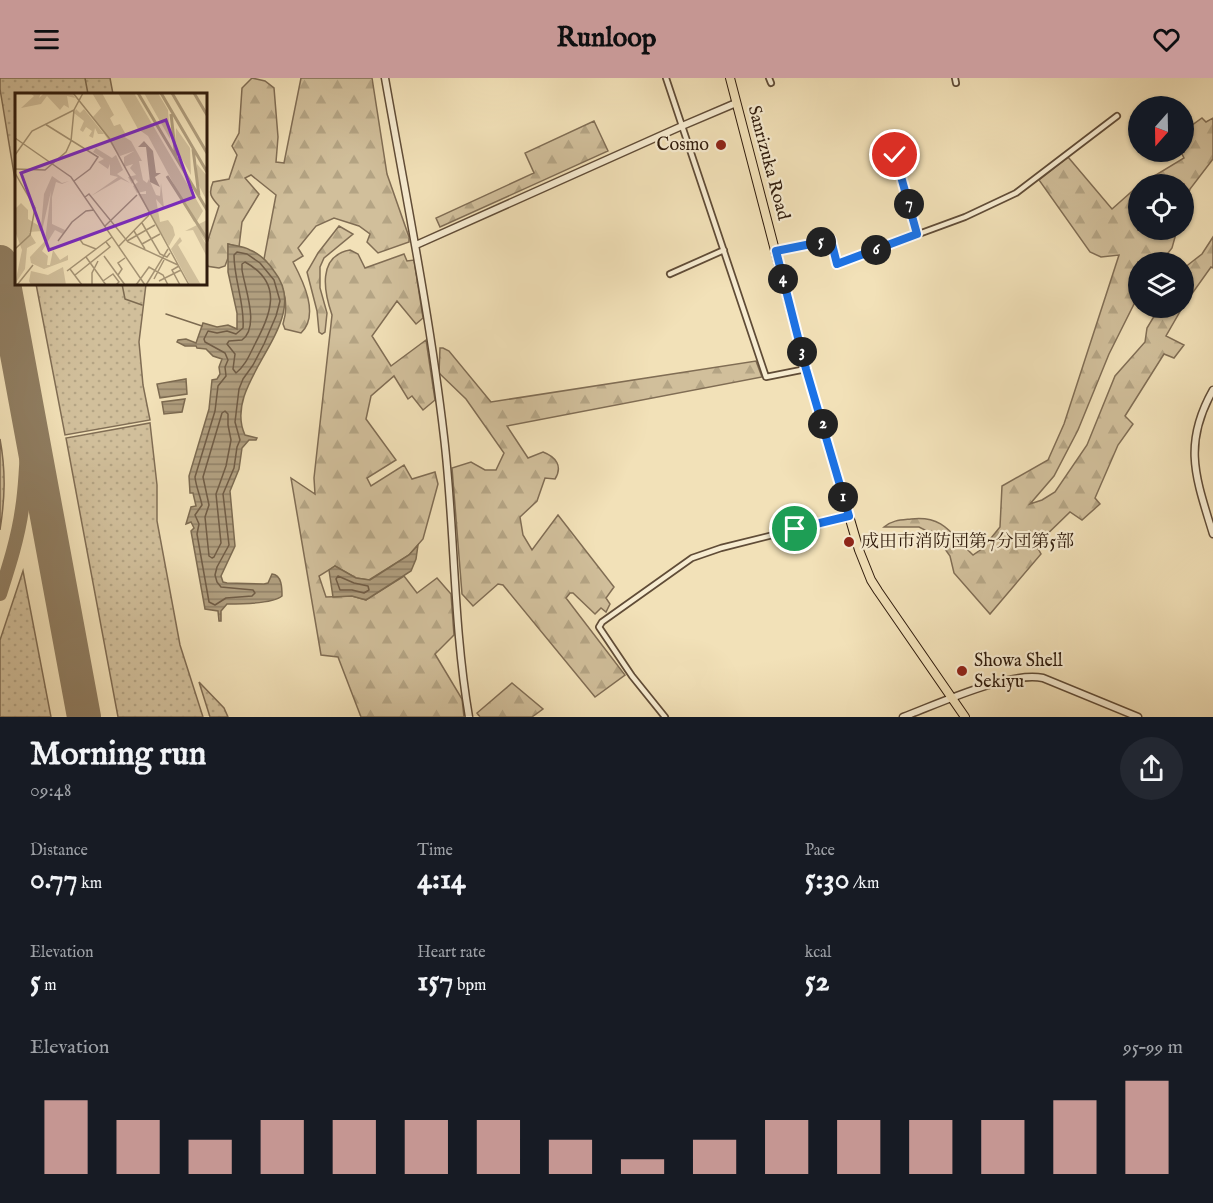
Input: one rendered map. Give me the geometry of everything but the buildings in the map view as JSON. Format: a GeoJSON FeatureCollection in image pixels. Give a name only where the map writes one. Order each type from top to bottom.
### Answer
{"type":"FeatureCollection","features":[{"type":"Feature","properties":{"kind":"main road","name":"Sanrizuka Road"},"geometry":{"type":"LineString","coordinates":[[730,78],[806,369],[858,550],[871,580],[965,717]]}},
{"type":"Feature","properties":{"kind":"street"},"geometry":{"type":"LineString","coordinates":[[385,78],[416,245],[444,440],[458,623],[469,717]]}},
{"type":"Feature","properties":{"kind":"street"},"geometry":{"type":"LineString","coordinates":[[666,78],[766,377],[806,369]]}},
{"type":"Feature","properties":{"kind":"street"},"geometry":{"type":"LineString","coordinates":[[416,245],[736,103]]}},
{"type":"Feature","properties":{"kind":"street"},"geometry":{"type":"LineString","coordinates":[[776,251],[831,240],[837,264],[965,217],[1016,193],[1118,116]]}},
{"type":"Feature","properties":{"kind":"street"},"geometry":{"type":"LineString","coordinates":[[895,155],[917,234]]}},
{"type":"Feature","properties":{"kind":"street"},"geometry":{"type":"LineString","coordinates":[[670,274],[724,250]]}},
{"type":"Feature","properties":{"kind":"street"},"geometry":{"type":"LineString","coordinates":[[1213,390],[1200,417],[1193,452],[1197,476],[1213,534]]}},
{"type":"Feature","properties":{"kind":"street"},"geometry":{"type":"LineString","coordinates":[[665,717],[632,676],[599,627],[602,622],[692,558],[722,548],[849,516]]}},
{"type":"Feature","properties":{"kind":"street"},"geometry":{"type":"LineString","coordinates":[[903,717],[1014,677],[1037,677],[1138,717]]}},
{"type":"Feature","properties":{"kind":"green space"},"geometry":{"type":"Polygon","coordinates":[[[0,78],[110,78],[113,93],[15,93],[15,180],[0,78]]]}},
{"type":"Feature","properties":{"kind":"green space"},"geometry":{"type":"Polygon","coordinates":[[[252,78],[265,81],[274,88],[278,137],[276,162],[284,163],[301,78],[372,78],[387,174],[409,242],[378,253],[367,242],[370,234],[359,226],[334,218],[316,226],[298,248],[303,256],[293,262],[308,298],[309,317],[307,326],[301,333],[285,329],[283,324],[286,306],[283,289],[264,259],[276,195],[251,175],[245,178],[259,194],[242,222],[239,247],[228,244],[228,258],[225,266],[219,268],[207,266],[207,243],[219,206],[211,195],[211,186],[213,182],[229,179],[237,155],[232,146],[239,133],[242,88],[252,78]]]}},
{"type":"Feature","properties":{"kind":"green space"},"geometry":{"type":"Polygon","coordinates":[[[1202,118],[1206,122],[1213,118],[1213,159],[1194,184],[1194,174],[1158,174],[1177,162],[1194,162],[1194,124],[1202,118]]]}},
{"type":"Feature","properties":{"kind":"green space"},"geometry":{"type":"Polygon","coordinates":[[[594,121],[608,151],[440,227],[436,218],[534,173],[525,153],[594,121]]]}},
{"type":"Feature","properties":{"kind":"green space"},"geometry":{"type":"Polygon","coordinates":[[[1068,157],[1112,209],[1128,195],[1128,240],[1174,240],[1169,252],[1128,252],[1128,316],[1109,354],[1078,430],[1054,476],[1030,504],[1055,492],[1087,445],[1115,376],[1145,342],[1147,328],[1153,318],[1176,318],[1166,336],[1184,345],[1174,358],[1164,354],[1125,416],[1133,424],[1118,445],[1095,498],[1100,504],[1082,520],[1070,512],[1036,545],[1041,554],[990,614],[954,573],[950,556],[935,535],[919,527],[884,527],[900,520],[932,520],[947,528],[973,555],[983,548],[1000,527],[1002,486],[1048,460],[1064,424],[1119,255],[1101,257],[1090,252],[1039,180],[1068,157]]]}},
{"type":"Feature","properties":{"kind":"green space"},"geometry":{"type":"Polygon","coordinates":[[[339,226],[353,234],[324,258],[320,267],[320,288],[327,313],[325,332],[322,334],[319,332],[317,311],[307,272],[318,253],[339,226]]]}},
{"type":"Feature","properties":{"kind":"green space"},"geometry":{"type":"Polygon","coordinates":[[[1213,237],[1213,268],[1211,267],[1194,291],[1194,260],[1202,254],[1213,237]]]}},
{"type":"Feature","properties":{"kind":"green space"},"geometry":{"type":"Polygon","coordinates":[[[350,250],[358,254],[365,268],[404,254],[407,261],[414,260],[423,318],[416,324],[397,301],[372,336],[391,366],[426,340],[435,400],[423,410],[412,396],[408,399],[394,376],[371,396],[366,419],[396,460],[367,478],[371,486],[404,465],[412,479],[435,472],[438,484],[423,539],[409,555],[369,580],[356,578],[335,566],[319,576],[326,597],[352,596],[366,600],[404,576],[417,593],[437,578],[451,594],[454,635],[435,654],[462,699],[464,717],[361,717],[338,657],[321,655],[291,478],[315,494],[314,478],[332,315],[325,286],[326,276],[332,259],[350,250]]]}},
{"type":"Feature","properties":{"kind":"green space"},"geometry":{"type":"Polygon","coordinates":[[[36,285],[146,285],[139,342],[143,385],[150,420],[65,435],[36,285]]]}},
{"type":"Feature","properties":{"kind":"green space"},"geometry":{"type":"Polygon","coordinates":[[[440,348],[449,351],[491,402],[756,361],[762,377],[507,426],[528,458],[543,452],[555,459],[558,466],[555,479],[545,478],[537,501],[520,517],[523,535],[532,550],[558,515],[614,587],[606,598],[610,604],[606,612],[601,608],[595,614],[573,593],[566,598],[625,675],[595,697],[503,585],[498,584],[473,606],[462,594],[452,468],[471,462],[485,470],[496,470],[504,453],[466,399],[439,373],[440,348]]]}},
{"type":"Feature","properties":{"kind":"green space"},"geometry":{"type":"Polygon","coordinates":[[[150,423],[157,485],[157,521],[180,645],[203,717],[118,717],[66,438],[150,423]]]}},
{"type":"Feature","properties":{"kind":"green space"},"geometry":{"type":"Polygon","coordinates":[[[0,439],[4,485],[0,530],[0,439]]]}},
{"type":"Feature","properties":{"kind":"green space"},"geometry":{"type":"Polygon","coordinates":[[[23,571],[51,717],[0,717],[0,640],[23,571]]]}},
{"type":"Feature","properties":{"kind":"green space"},"geometry":{"type":"Polygon","coordinates":[[[199,682],[224,708],[228,717],[210,717],[199,682]]]}},
{"type":"Feature","properties":{"kind":"green space"},"geometry":{"type":"Polygon","coordinates":[[[512,683],[543,709],[532,717],[480,717],[477,713],[512,683]]]}},
{"type":"Feature","properties":{"kind":"water"},"geometry":{"type":"Polygon","coordinates":[[[228,244],[254,252],[269,264],[284,291],[284,311],[277,332],[245,394],[241,415],[245,435],[257,438],[249,440],[242,448],[239,469],[230,491],[235,546],[221,576],[223,582],[227,583],[264,584],[268,583],[272,574],[281,582],[282,596],[264,602],[227,604],[221,611],[221,621],[219,621],[218,611],[205,609],[191,531],[194,528],[191,522],[186,524],[191,507],[196,506],[193,493],[190,493],[189,476],[209,409],[212,380],[217,379],[220,374],[219,367],[222,359],[213,356],[206,349],[185,346],[177,342],[186,339],[196,343],[203,323],[217,327],[228,325],[237,329],[237,313],[228,272],[228,244]]]}},
{"type":"Feature","properties":{"kind":"water"},"geometry":{"type":"Polygon","coordinates":[[[186,379],[187,394],[160,398],[157,384],[186,379]]]}},
{"type":"Feature","properties":{"kind":"water"},"geometry":{"type":"Polygon","coordinates":[[[185,399],[182,412],[164,414],[162,402],[185,399]]]}},
{"type":"Feature","properties":{"kind":"water"},"geometry":{"type":"Polygon","coordinates":[[[418,545],[411,571],[366,600],[352,596],[333,597],[329,570],[335,566],[356,578],[370,580],[409,555],[418,545]]]}},
{"type":"Feature","properties":{"kind":"waterway"},"geometry":{"type":"LineString","coordinates":[[85,78],[88,93]]}},
{"type":"Feature","properties":{"kind":"waterway"},"geometry":{"type":"LineString","coordinates":[[122,285],[125,299],[142,305]]}},
{"type":"Feature","properties":{"kind":"waterway"},"geometry":{"type":"LineString","coordinates":[[166,314],[202,326]]}},
{"type":"Feature","properties":{"kind":"taxiway"},"geometry":{"type":"LineString","coordinates":[[0,594],[16,541],[22,509],[28,412]]}},
{"type":"Feature","properties":{"kind":"runway"},"geometry":{"type":"LineString","coordinates":[[0,262],[84,717]]}},
{"type":"Feature","properties":{"kind":"place","name":"Cosmo"},"geometry":{"type":"Point","coordinates":[721,145]}},
{"type":"Feature","properties":{"kind":"place","name":"成田市消防団第7分団第5部"},"geometry":{"type":"Point","coordinates":[849,542]}},
{"type":"Feature","properties":{"kind":"place","name":"Showa Shell Sekiyu"},"geometry":{"type":"Point","coordinates":[962,671]}},
{"type":"Feature","properties":{"kind":"route"},"geometry":{"type":"LineString","coordinates":[[795,529],[849,516],[806,369],[776,251],[831,240],[837,264],[917,234],[895,155]]}}]}
